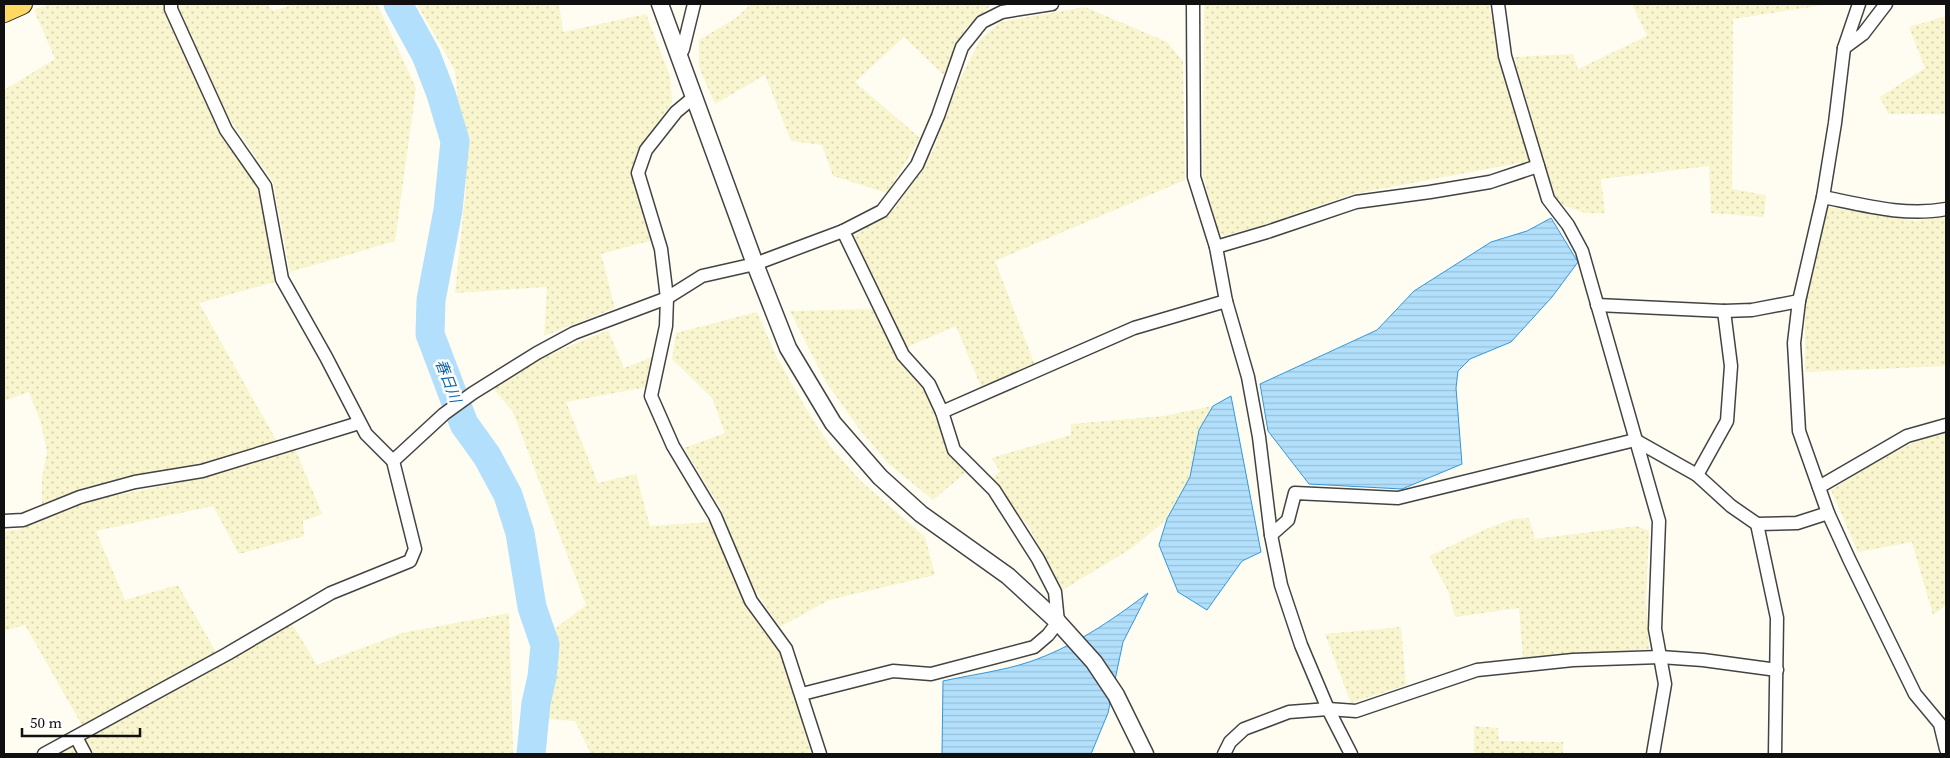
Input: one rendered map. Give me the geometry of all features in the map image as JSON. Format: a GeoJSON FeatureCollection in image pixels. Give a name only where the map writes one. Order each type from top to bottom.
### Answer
{"type":"FeatureCollection","features":[{"type":"Feature","properties":{"kind":"main road"},"geometry":{"type":"LineString","coordinates":[[4,12],[22,4]]}},
{"type":"Feature","properties":{"kind":"street"},"geometry":{"type":"LineString","coordinates":[[44,754],[227,654],[331,593],[410,561],[415,549],[393,461],[366,434],[359,423],[326,357],[282,279],[265,186],[226,130],[171,9],[171,4]]}},
{"type":"Feature","properties":{"kind":"street"},"geometry":{"type":"LineString","coordinates":[[660,4],[755,264],[788,348],[833,423],[880,478],[921,514],[1008,576],[1058,622],[1094,662],[1116,695],[1145,754]]}},
{"type":"Feature","properties":{"kind":"street"},"geometry":{"type":"LineString","coordinates":[[680,55],[684,49],[694,4]]}},
{"type":"Feature","properties":{"kind":"street"},"geometry":{"type":"LineString","coordinates":[[393,461],[444,414],[473,392],[536,353],[574,334],[667,298],[702,276],[755,264],[843,231],[882,211],[917,165],[938,116],[962,47],[982,22],[1000,8],[1052,4]]}},
{"type":"Feature","properties":{"kind":"street"},"geometry":{"type":"LineString","coordinates":[[1192,4],[1194,177],[1216,247],[1226,301],[1248,377],[1259,437],[1271,535],[1281,585],[1301,645],[1328,709],[1351,754]]}},
{"type":"Feature","properties":{"kind":"street"},"geometry":{"type":"LineString","coordinates":[[1498,4],[1505,56],[1548,199],[1568,225],[1582,251],[1659,521],[1655,629],[1665,684],[1653,754]]}},
{"type":"Feature","properties":{"kind":"street"},"geometry":{"type":"LineString","coordinates":[[1859,4],[1844,48],[1824,197],[1799,301],[1794,343],[1800,431],[1828,513],[1915,694],[1943,724],[1946,749]]}},
{"type":"Feature","properties":{"kind":"street"},"geometry":{"type":"LineString","coordinates":[[1844,48],[1863,34],[1886,4]]}},
{"type":"Feature","properties":{"kind":"street"},"geometry":{"type":"LineString","coordinates":[[694,97],[676,112],[646,150],[638,173],[661,249],[667,298],[666,326],[652,396],[673,446],[715,516],[751,602],[786,649],[820,754]]}},
{"type":"Feature","properties":{"kind":"street"},"geometry":{"type":"LineString","coordinates":[[1216,247],[1356,202],[1490,182],[1538,166]]}},
{"type":"Feature","properties":{"kind":"street"},"geometry":{"type":"LineString","coordinates":[[1824,197],[1881,209],[1929,213],[1946,209]]}},
{"type":"Feature","properties":{"kind":"street"},"geometry":{"type":"LineString","coordinates":[[802,694],[893,671],[931,674],[1034,647],[1048,635],[1058,622],[1055,592],[1038,559],[994,490],[954,450],[942,412],[929,384],[903,355],[843,231]]}},
{"type":"Feature","properties":{"kind":"street"},"geometry":{"type":"LineString","coordinates":[[942,412],[1134,328],[1226,301]]}},
{"type":"Feature","properties":{"kind":"street"},"geometry":{"type":"LineString","coordinates":[[1597,305],[1724,311],[1752,310],[1799,301]]}},
{"type":"Feature","properties":{"kind":"street"},"geometry":{"type":"LineString","coordinates":[[1697,475],[1727,421],[1731,366],[1724,311]]}},
{"type":"Feature","properties":{"kind":"street"},"geometry":{"type":"LineString","coordinates":[[4,521],[23,520],[80,497],[135,482],[202,471],[359,423]]}},
{"type":"Feature","properties":{"kind":"street"},"geometry":{"type":"LineString","coordinates":[[1819,487],[1907,436],[1946,425]]}},
{"type":"Feature","properties":{"kind":"street"},"geometry":{"type":"LineString","coordinates":[[1271,535],[1288,520],[1295,493],[1398,498],[1635,440],[1697,475],[1731,506],[1757,524],[1797,523],[1828,513]]}},
{"type":"Feature","properties":{"kind":"street"},"geometry":{"type":"LineString","coordinates":[[1757,524],[1777,618],[1775,754]]}},
{"type":"Feature","properties":{"kind":"street"},"geometry":{"type":"LineString","coordinates":[[1224,754],[1230,742],[1244,729],[1289,712],[1328,709],[1356,711],[1477,670],[1573,660],[1660,658],[1703,660],[1777,670]]}},
{"type":"Feature","properties":{"kind":"street"},"geometry":{"type":"LineString","coordinates":[[76,737],[85,754]]}},
{"type":"Feature","properties":{"kind":"shaded area"},"geometry":{"type":"Polygon","coordinates":[[[48,4],[166,4],[262,188],[278,281],[199,303],[279,445],[201,467],[134,478],[69,494],[42,506],[42,477],[47,452],[41,423],[29,392],[4,401],[4,90],[55,59],[34,10],[48,4]]]}},
{"type":"Feature","properties":{"kind":"shaded area"},"geometry":{"type":"Polygon","coordinates":[[[183,4],[267,4],[273,11],[294,4],[377,4],[416,88],[395,241],[290,272],[273,182],[227,115],[178,7],[183,4]]]}},
{"type":"Feature","properties":{"kind":"shaded area"},"geometry":{"type":"Polygon","coordinates":[[[417,4],[559,4],[563,32],[646,14],[670,76],[672,102],[636,154],[635,183],[653,240],[601,254],[615,308],[544,336],[547,287],[455,293],[466,186],[455,70],[417,4]]]}},
{"type":"Feature","properties":{"kind":"shaded area"},"geometry":{"type":"Polygon","coordinates":[[[751,4],[988,4],[990,6],[964,30],[944,75],[904,37],[855,82],[920,138],[887,193],[833,176],[822,145],[791,141],[765,75],[715,104],[699,67],[699,40],[736,18],[751,4]]]}},
{"type":"Feature","properties":{"kind":"shaded area"},"geometry":{"type":"Polygon","coordinates":[[[1204,4],[1489,4],[1500,59],[1530,161],[1353,194],[1261,226],[1224,236],[1218,232],[1203,176],[1204,4]]]}},
{"type":"Feature","properties":{"kind":"shaded area"},"geometry":{"type":"Polygon","coordinates":[[[1632,4],[1830,4],[1733,19],[1732,189],[1766,195],[1764,217],[1711,213],[1709,166],[1601,179],[1605,213],[1585,213],[1557,203],[1549,185],[1514,57],[1573,54],[1578,69],[1647,36],[1632,4]]]}},
{"type":"Feature","properties":{"kind":"shaded area"},"geometry":{"type":"Polygon","coordinates":[[[1085,7],[1167,42],[1183,61],[1185,180],[995,261],[1035,365],[981,387],[956,326],[905,348],[854,236],[896,207],[933,151],[959,81],[980,40],[1000,22],[1085,7]]]}},
{"type":"Feature","properties":{"kind":"shaded area"},"geometry":{"type":"Polygon","coordinates":[[[1946,16],[1946,114],[1888,114],[1880,97],[1925,68],[1909,27],[1946,16]]]}},
{"type":"Feature","properties":{"kind":"shaded area"},"geometry":{"type":"Polygon","coordinates":[[[1828,207],[1915,221],[1946,216],[1946,366],[1805,372],[1805,303],[1828,207]]]}},
{"type":"Feature","properties":{"kind":"shaded area"},"geometry":{"type":"Polygon","coordinates":[[[874,309],[897,359],[922,385],[947,446],[965,473],[933,500],[888,463],[860,430],[826,382],[790,311],[874,309]]]}},
{"type":"Feature","properties":{"kind":"shaded area"},"geometry":{"type":"Polygon","coordinates":[[[757,312],[777,358],[808,412],[833,450],[862,482],[925,537],[935,575],[829,600],[780,627],[752,586],[720,507],[684,448],[725,433],[712,398],[672,359],[676,333],[757,312]]]}},
{"type":"Feature","properties":{"kind":"shaded area"},"geometry":{"type":"Polygon","coordinates":[[[608,330],[624,368],[655,356],[647,387],[566,402],[598,483],[636,474],[650,526],[710,522],[744,602],[783,657],[811,754],[591,754],[575,721],[548,719],[556,628],[586,605],[513,412],[493,388],[532,362],[608,330]]]}},
{"type":"Feature","properties":{"kind":"shaded area"},"geometry":{"type":"Polygon","coordinates":[[[1213,406],[1199,430],[1190,477],[1167,519],[1132,548],[1061,591],[1029,527],[990,481],[1000,471],[991,458],[1071,435],[1071,424],[1164,416],[1213,406]]]}},
{"type":"Feature","properties":{"kind":"shaded area"},"geometry":{"type":"Polygon","coordinates":[[[1946,431],[1946,605],[1933,615],[1912,542],[1858,552],[1831,490],[1894,451],[1921,439],[1946,431]]]}},
{"type":"Feature","properties":{"kind":"shaded area"},"geometry":{"type":"Polygon","coordinates":[[[295,448],[322,514],[303,521],[304,536],[239,554],[213,506],[96,531],[125,600],[178,585],[216,652],[83,727],[25,625],[4,631],[4,531],[17,530],[85,501],[174,484],[295,448]]]}},
{"type":"Feature","properties":{"kind":"shaded area"},"geometry":{"type":"Polygon","coordinates":[[[1529,518],[1535,539],[1637,526],[1649,531],[1646,596],[1649,649],[1523,659],[1519,608],[1455,617],[1448,591],[1429,556],[1486,529],[1513,519],[1529,518]]]}},
{"type":"Feature","properties":{"kind":"shaded area"},"geometry":{"type":"Polygon","coordinates":[[[509,613],[513,754],[94,754],[86,739],[292,624],[317,665],[402,633],[509,613]]]}},
{"type":"Feature","properties":{"kind":"shaded area"},"geometry":{"type":"Polygon","coordinates":[[[1401,627],[1406,685],[1351,703],[1325,634],[1401,627]]]}},
{"type":"Feature","properties":{"kind":"shaded area"},"geometry":{"type":"Polygon","coordinates":[[[1474,726],[1498,728],[1499,741],[1563,742],[1563,754],[1474,754],[1474,726]]]}},
{"type":"Feature","properties":{"kind":"shaded area"},"geometry":{"type":"Polygon","coordinates":[[[73,743],[79,754],[52,754],[73,743]]]}},
{"type":"Feature","properties":{"kind":"water"},"geometry":{"type":"Polygon","coordinates":[[[1551,218],[1578,262],[1552,297],[1511,342],[1470,359],[1458,371],[1456,388],[1462,464],[1402,489],[1309,484],[1268,431],[1260,384],[1377,330],[1414,291],[1491,242],[1527,231],[1551,218]]]}},
{"type":"Feature","properties":{"kind":"water"},"geometry":{"type":"Polygon","coordinates":[[[1231,396],[1261,552],[1242,561],[1207,610],[1178,592],[1159,545],[1167,519],[1190,477],[1199,430],[1213,406],[1231,396]]]}},
{"type":"Feature","properties":{"kind":"water"},"geometry":{"type":"Polygon","coordinates":[[[1148,593],[1123,642],[1108,713],[1091,754],[942,754],[943,681],[1008,668],[1045,656],[1091,632],[1148,593]]]}},
{"type":"Feature","properties":{"kind":"waterway","name":"春日川"},"geometry":{"type":"LineString","coordinates":[[398,4],[426,55],[441,94],[455,141],[448,210],[431,300],[430,334],[464,424],[487,456],[508,495],[520,533],[532,607],[545,645],[542,677],[536,703],[531,754]]}}]}
